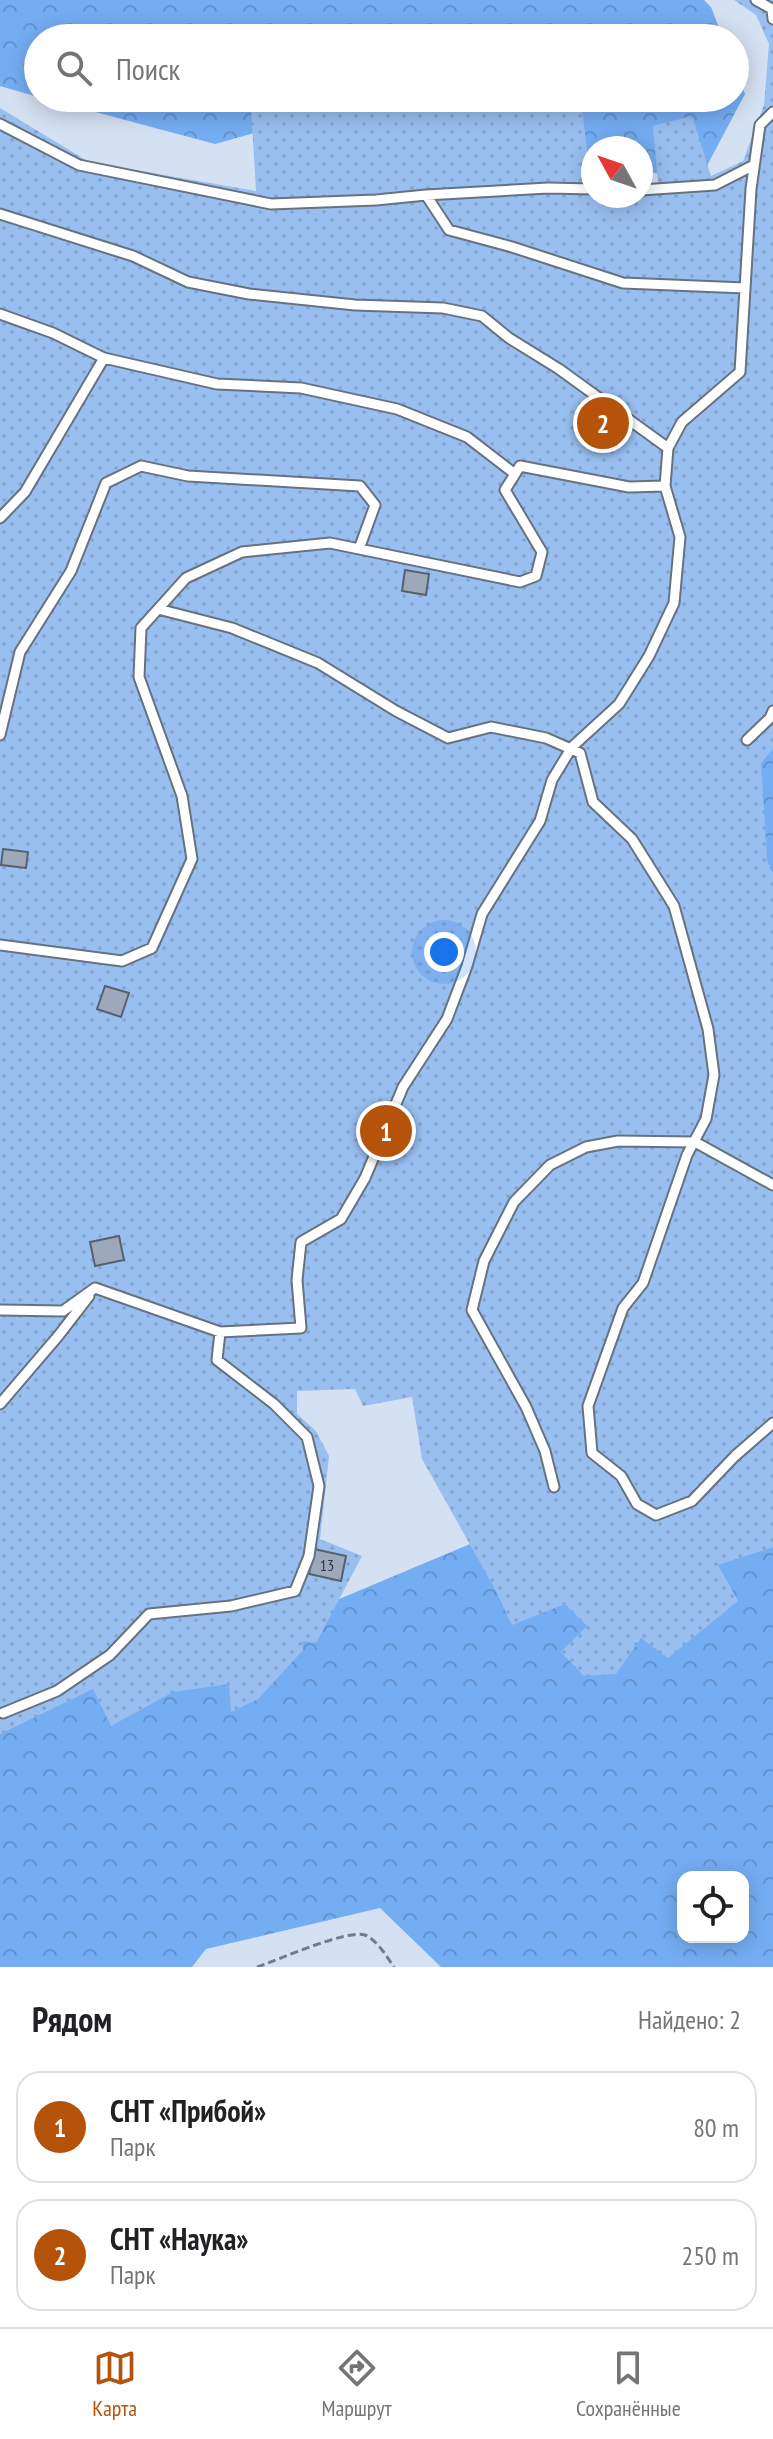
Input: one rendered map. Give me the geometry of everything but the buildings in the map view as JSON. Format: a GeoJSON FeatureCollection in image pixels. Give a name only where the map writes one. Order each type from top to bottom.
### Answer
{"type":"FeatureCollection","features":[{"type":"Feature","properties":{"kind":"lane"},"geometry":{"type":"LineString","coordinates":[[756,0],[772,9],[773,19]]}},
{"type":"Feature","properties":{"kind":"lane"},"geometry":{"type":"LineString","coordinates":[[95,1288],[220,1332],[301,1328],[297,1280],[301,1242],[341,1219],[365,1178],[403,1087],[447,1019],[482,914],[540,821],[552,780],[572,747],[619,704],[649,656],[674,603],[680,537],[665,486],[668,448],[682,422],[740,372],[754,165],[760,125],[773,112]]}},
{"type":"Feature","properties":{"kind":"lane"},"geometry":{"type":"LineString","coordinates":[[0,124],[79,165],[271,204],[581,189]]}},
{"type":"Feature","properties":{"kind":"lane"},"geometry":{"type":"LineString","coordinates":[[653,189],[715,185],[754,165]]}},
{"type":"Feature","properties":{"kind":"lane"},"geometry":{"type":"LineString","coordinates":[[426,195],[449,230],[623,283],[745,288]]}},
{"type":"Feature","properties":{"kind":"lane"},"geometry":{"type":"LineString","coordinates":[[0,214],[133,256],[188,282],[249,294],[355,305],[443,308],[482,316],[668,448]]}},
{"type":"Feature","properties":{"kind":"lane"},"geometry":{"type":"LineString","coordinates":[[0,314],[53,333],[104,358],[217,384],[301,388],[397,409],[467,437],[515,474]]}},
{"type":"Feature","properties":{"kind":"lane"},"geometry":{"type":"LineString","coordinates":[[0,518],[25,492],[104,358]]}},
{"type":"Feature","properties":{"kind":"lane"},"geometry":{"type":"LineString","coordinates":[[0,735],[20,652],[71,571],[106,483],[141,466],[188,476],[360,486],[375,505],[359,549]]}},
{"type":"Feature","properties":{"kind":"lane"},"geometry":{"type":"LineString","coordinates":[[0,945],[122,961],[152,948],[192,859],[182,796],[139,677],[141,628],[186,578],[242,552],[330,543],[520,582],[536,576],[542,552],[505,490],[520,466],[629,487],[665,486]]}},
{"type":"Feature","properties":{"kind":"lane"},"geometry":{"type":"LineString","coordinates":[[158,609],[232,628],[318,663],[396,711],[448,738],[491,727],[546,738],[580,753],[593,802],[632,839],[674,906],[708,1029],[714,1075],[706,1119],[687,1155],[643,1283],[623,1308],[588,1406],[592,1453],[621,1476],[637,1504],[656,1515],[692,1501],[735,1456],[773,1423]]}},
{"type":"Feature","properties":{"kind":"lane"},"geometry":{"type":"LineString","coordinates":[[747,740],[770,718],[773,711]]}},
{"type":"Feature","properties":{"kind":"lane"},"geometry":{"type":"LineString","coordinates":[[554,1487],[545,1451],[526,1407],[472,1310],[484,1261],[514,1202],[550,1165],[586,1147],[618,1141],[695,1142],[773,1185]]}},
{"type":"Feature","properties":{"kind":"lane"},"geometry":{"type":"LineString","coordinates":[[0,1310],[63,1311],[95,1288]]}},
{"type":"Feature","properties":{"kind":"lane"},"geometry":{"type":"LineString","coordinates":[[0,1404],[95,1288]]}},
{"type":"Feature","properties":{"kind":"lane"},"geometry":{"type":"LineString","coordinates":[[3,1713],[57,1691],[110,1655],[149,1614],[231,1606],[295,1591],[309,1556],[319,1486],[307,1437],[274,1404],[217,1360],[220,1332]]}},
{"type":"Feature","properties":{"kind":"path"},"geometry":{"type":"LineString","coordinates":[[257,1967],[348,1934],[366,1935],[394,1967]]}},
{"type":"Feature","properties":{"kind":"green space"},"geometry":{"type":"Polygon","coordinates":[[[0,0],[704,0],[711,7],[718,24],[24,24],[24,93],[0,86],[0,0]]]}},
{"type":"Feature","properties":{"kind":"green space"},"geometry":{"type":"Polygon","coordinates":[[[95,112],[330,112],[215,144],[95,112]]]}},
{"type":"Feature","properties":{"kind":"green space"},"geometry":{"type":"Polygon","coordinates":[[[383,112],[735,112],[701,177],[653,173],[653,136],[581,136],[581,167],[439,155],[383,112]]]}},
{"type":"Feature","properties":{"kind":"green space"},"geometry":{"type":"Polygon","coordinates":[[[773,731],[773,950],[750,767],[773,731]]]}},
{"type":"Feature","properties":{"kind":"green space"},"geometry":{"type":"Polygon","coordinates":[[[773,1475],[773,1967],[441,1967],[380,1908],[206,1949],[192,1967],[0,1967],[0,1652],[294,1618],[482,1539],[773,1475]]]}},
{"type":"Feature","properties":{"kind":"shaded area"},"geometry":{"type":"Polygon","coordinates":[[[734,0],[773,0],[773,749],[761,763],[767,860],[773,873],[773,1547],[718,1565],[738,1601],[668,1658],[641,1638],[616,1674],[584,1676],[561,1652],[587,1626],[565,1604],[512,1625],[422,1459],[412,1397],[363,1406],[355,1389],[297,1391],[297,1414],[316,1431],[329,1456],[320,1539],[362,1556],[316,1643],[302,1641],[303,1650],[258,1699],[231,1712],[229,1684],[173,1692],[111,1726],[93,1689],[0,1734],[0,108],[89,162],[256,191],[251,112],[582,112],[585,136],[581,136],[581,208],[653,208],[653,183],[658,183],[653,126],[692,116],[711,176],[743,161],[764,105],[769,44],[756,15],[734,0]]]}},
{"type":"Feature","properties":{"kind":"place","name":"СНТ «Наука»"},"geometry":{"type":"Point","coordinates":[603,423]}},
{"type":"Feature","properties":{"kind":"place","name":"СНТ «Прибой»"},"geometry":{"type":"Point","coordinates":[386,1131]}}]}
